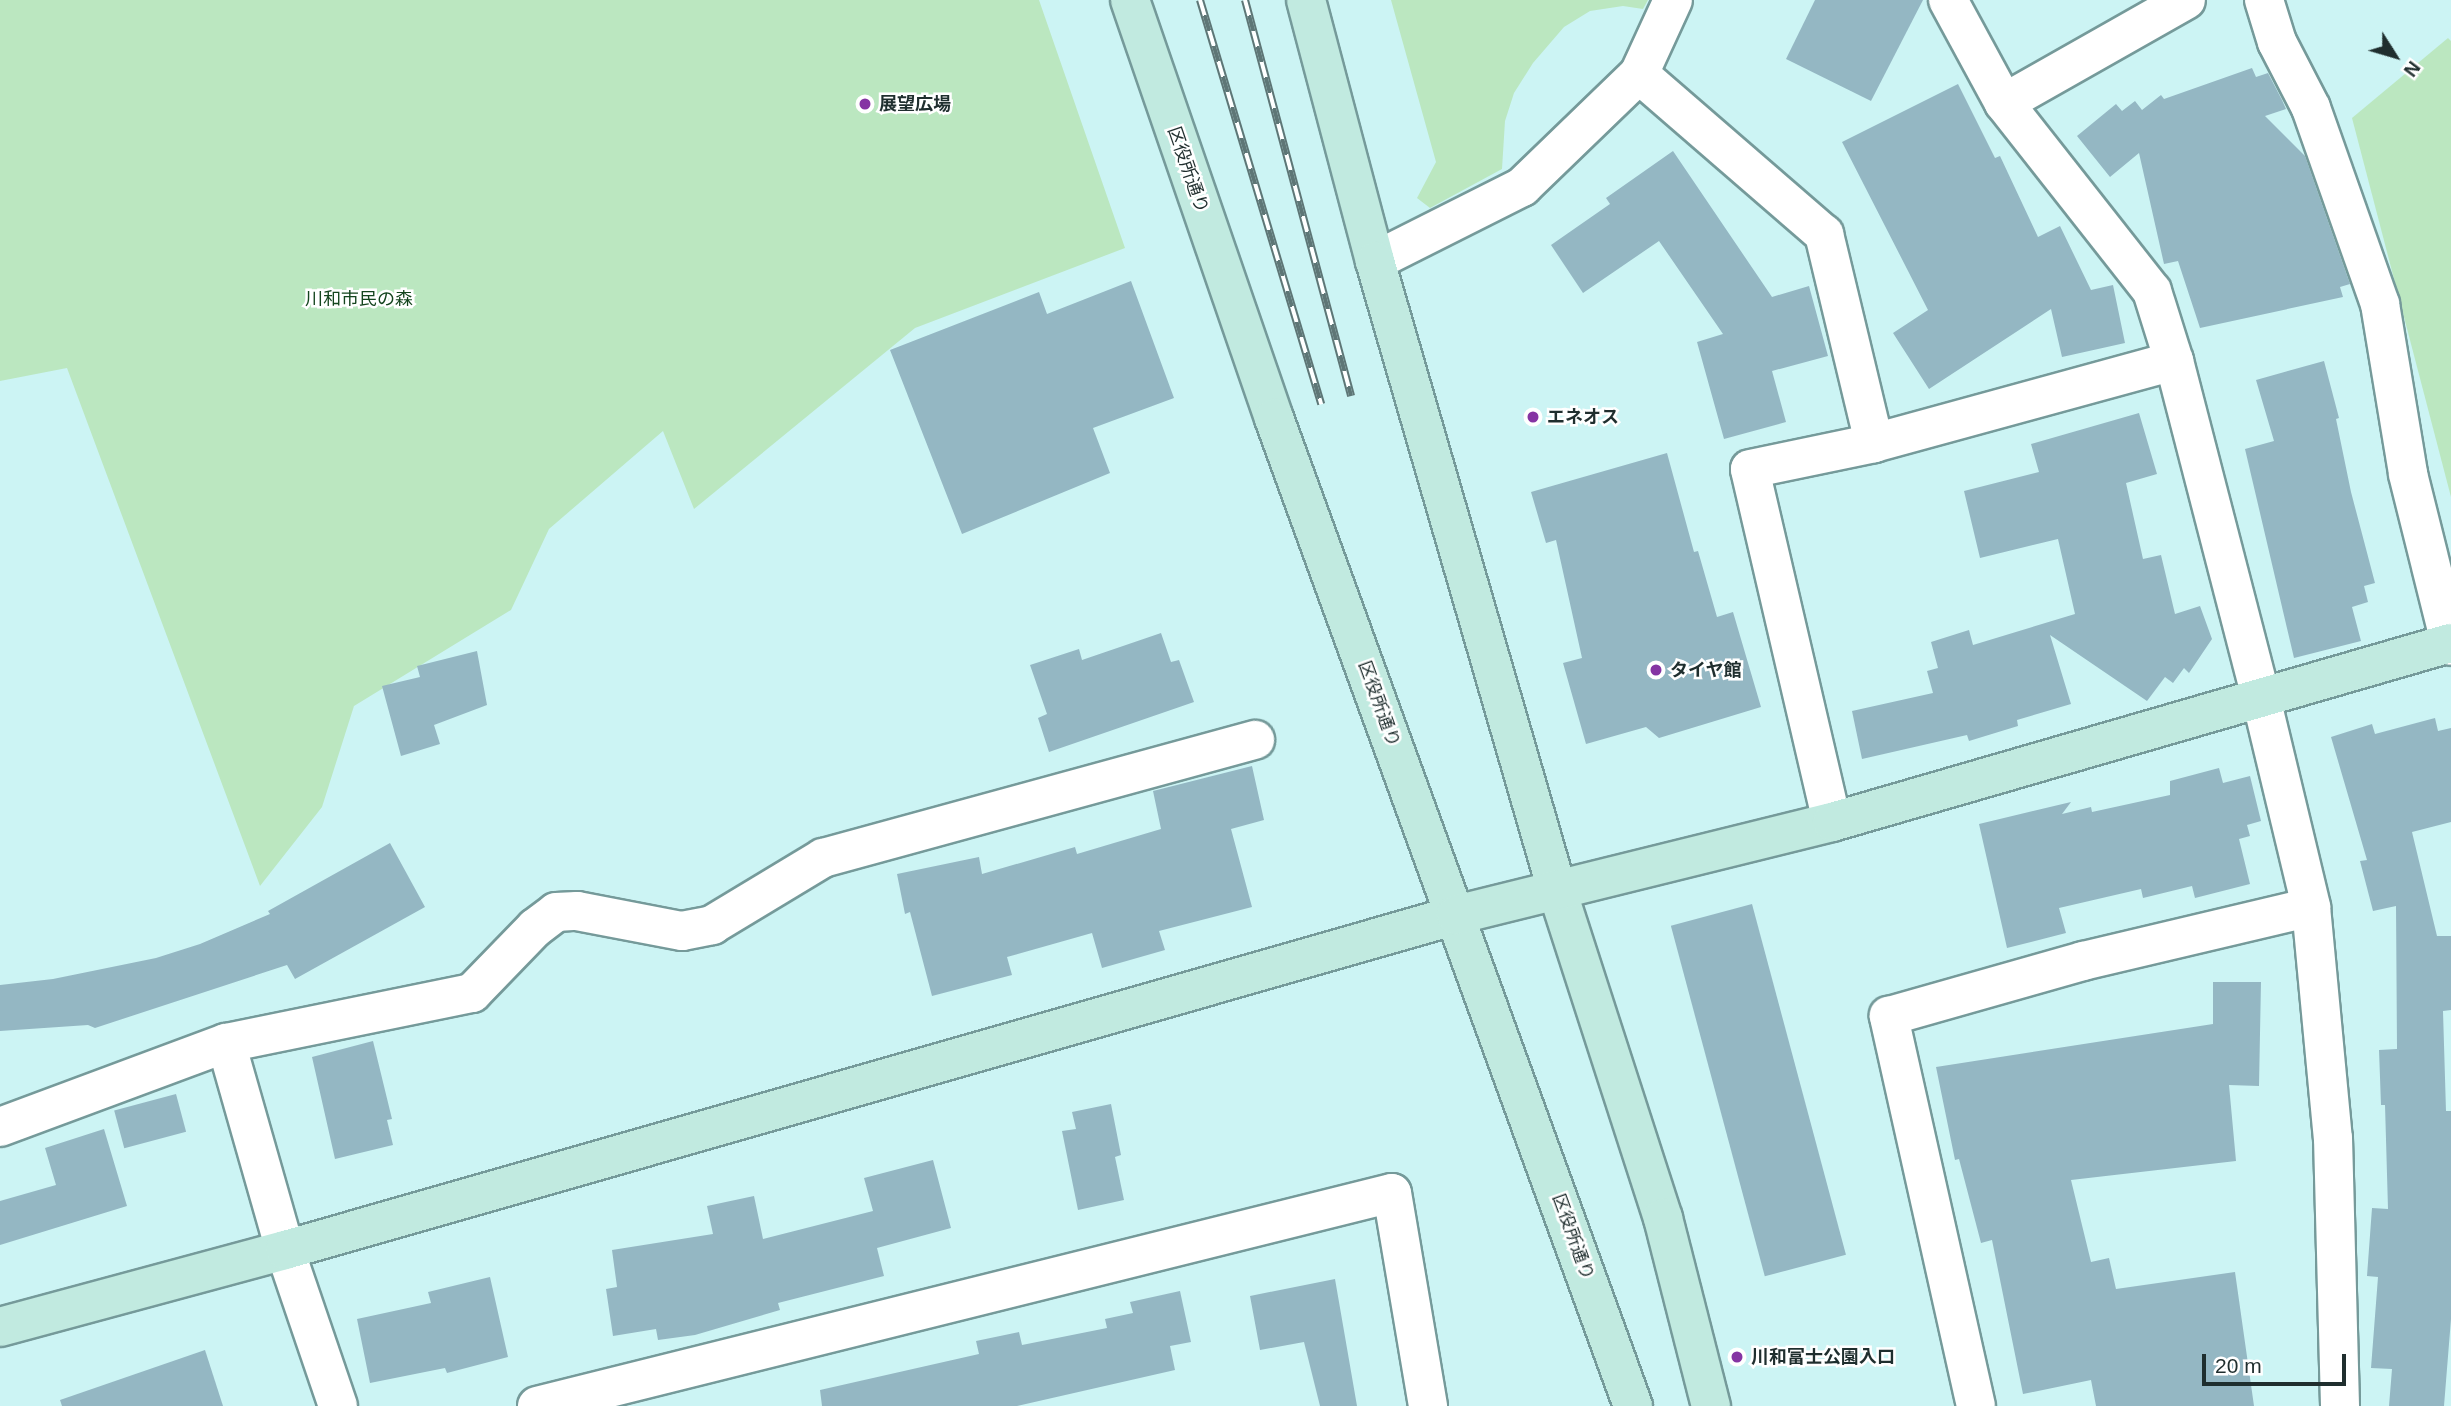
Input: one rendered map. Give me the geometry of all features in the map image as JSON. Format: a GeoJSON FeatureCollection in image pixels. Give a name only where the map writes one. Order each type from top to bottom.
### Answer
{"type":"FeatureCollection","features":[{"type":"Feature","properties":{"kind":"street","name":"区役所通り"},"geometry":{"type":"LineString","coordinates":[[1130,0],[1274,418],[1633,1406]]}},
{"type":"Feature","properties":{"kind":"street"},"geometry":{"type":"LineString","coordinates":[[1306,0],[1375,261],[1557,890],[1663,1218],[1711,1406]]}},
{"type":"Feature","properties":{"kind":"street"},"geometry":{"type":"LineString","coordinates":[[1375,261],[1521,187],[1639,74],[1673,0]]}},
{"type":"Feature","properties":{"kind":"street"},"geometry":{"type":"LineString","coordinates":[[1948,0],[2004,103],[2152,291],[2174,361],[2261,698],[2311,907],[2333,1138],[2340,1406]]}},
{"type":"Feature","properties":{"kind":"street"},"geometry":{"type":"LineString","coordinates":[[2004,103],[2186,0]]}},
{"type":"Feature","properties":{"kind":"street"},"geometry":{"type":"LineString","coordinates":[[0,1326],[285,1250],[1456,915],[1832,822],[2450,644],[2408,474],[2380,304],[2311,108],[2277,42],[2264,0]]}},
{"type":"Feature","properties":{"kind":"street"},"geometry":{"type":"LineString","coordinates":[[1639,74],[1824,234],[1874,443]]}},
{"type":"Feature","properties":{"kind":"street"},"geometry":{"type":"LineString","coordinates":[[1832,822],[1750,470],[1874,443],[2174,361]]}},
{"type":"Feature","properties":{"kind":"street"},"geometry":{"type":"LineString","coordinates":[[0,1127],[226,1043],[472,993],[535,928],[556,912],[577,911],[682,931],[712,925],[822,858],[1255,740]]}},
{"type":"Feature","properties":{"kind":"street"},"geometry":{"type":"LineString","coordinates":[[1976,1406],[1889,1016],[2083,961],[2311,907]]}},
{"type":"Feature","properties":{"kind":"street"},"geometry":{"type":"LineString","coordinates":[[226,1043],[285,1250],[338,1406]]}},
{"type":"Feature","properties":{"kind":"street"},"geometry":{"type":"LineString","coordinates":[[537,1406],[820,1338],[1392,1193],[1428,1406]]}},
{"type":"Feature","properties":{"kind":"green space","name":"川和市民の森"},"geometry":{"type":"Polygon","coordinates":[[[0,0],[1039,0],[1125,248],[915,328],[694,509],[663,431],[549,529],[511,610],[354,706],[322,807],[260,886],[67,368],[0,381],[0,0]]]}},
{"type":"Feature","properties":{"kind":"green space"},"geometry":{"type":"Polygon","coordinates":[[[1391,0],[1648,0],[1643,9],[1623,6],[1590,11],[1564,27],[1533,63],[1514,93],[1505,121],[1502,169],[1430,208],[1417,198],[1436,162],[1391,0]]]}},
{"type":"Feature","properties":{"kind":"green space"},"geometry":{"type":"Polygon","coordinates":[[[2448,38],[2451,41],[2451,497],[2352,118],[2448,38]]]}},
{"type":"Feature","properties":{"kind":"building"},"geometry":{"type":"Polygon","coordinates":[[[1815,0],[1923,0],[1871,101],[1786,59],[1815,0]]]}},
{"type":"Feature","properties":{"kind":"building"},"geometry":{"type":"Polygon","coordinates":[[[2252,68],[2256,77],[2268,73],[2282,100],[2286,109],[2265,116],[2305,156],[2350,284],[2340,287],[2343,297],[2200,328],[2178,261],[2164,264],[2139,153],[2110,177],[2077,136],[2116,104],[2122,111],[2135,101],[2142,110],[2161,95],[2164,99],[2252,68]]]}},
{"type":"Feature","properties":{"kind":"building"},"geometry":{"type":"Polygon","coordinates":[[[1958,84],[1995,158],[2000,156],[2038,237],[2060,226],[2091,290],[2113,285],[2125,343],[2062,357],[2051,309],[1929,389],[1893,333],[1928,310],[1842,142],[1958,84]]]}},
{"type":"Feature","properties":{"kind":"building"},"geometry":{"type":"Polygon","coordinates":[[[1673,151],[1772,297],[1809,286],[1828,356],[1772,371],[1786,422],[1724,439],[1697,342],[1723,334],[1659,241],[1583,293],[1551,245],[1610,204],[1606,198],[1673,151]]]}},
{"type":"Feature","properties":{"kind":"building"},"geometry":{"type":"Polygon","coordinates":[[[1131,281],[1174,398],[1093,428],[1110,473],[962,534],[890,350],[1039,292],[1047,314],[1131,281]]]}},
{"type":"Feature","properties":{"kind":"building"},"geometry":{"type":"Polygon","coordinates":[[[2324,361],[2339,418],[2336,419],[2351,492],[2375,583],[2364,586],[2368,602],[2352,607],[2361,641],[2294,658],[2245,449],[2274,441],[2256,380],[2324,361]]]}},
{"type":"Feature","properties":{"kind":"building"},"geometry":{"type":"Polygon","coordinates":[[[2139,413],[2157,474],[2126,483],[2143,559],[2161,555],[2175,614],[2200,606],[2212,639],[2189,673],[2184,668],[2173,683],[2165,677],[2147,701],[2050,635],[2071,704],[2017,720],[2018,726],[1969,741],[1967,735],[1862,759],[1852,711],[1933,693],[1927,671],[1938,668],[1931,642],[1969,630],[1973,645],[2075,614],[2058,539],[1980,558],[1964,491],[2039,472],[2031,444],[2139,413]]]}},
{"type":"Feature","properties":{"kind":"building"},"geometry":{"type":"Polygon","coordinates":[[[1667,453],[1694,552],[1698,551],[1717,617],[1733,612],[1761,707],[1659,738],[1646,727],[1586,744],[1563,663],[1582,658],[1556,540],[1546,543],[1531,492],[1667,453]]]}},
{"type":"Feature","properties":{"kind":"building"},"geometry":{"type":"Polygon","coordinates":[[[1161,633],[1171,662],[1179,660],[1194,702],[1049,752],[1038,718],[1047,714],[1030,665],[1079,649],[1082,660],[1161,633]]]}},
{"type":"Feature","properties":{"kind":"building"},"geometry":{"type":"Polygon","coordinates":[[[477,651],[487,705],[434,725],[440,744],[401,756],[382,686],[420,677],[417,666],[477,651]]]}},
{"type":"Feature","properties":{"kind":"building"},"geometry":{"type":"Polygon","coordinates":[[[2435,718],[2438,731],[2451,728],[2451,822],[2412,832],[2437,936],[2451,936],[2451,1010],[2443,1011],[2446,1111],[2451,1111],[2451,1319],[2444,1406],[2389,1406],[2392,1369],[2371,1368],[2378,1277],[2367,1276],[2372,1208],[2388,1209],[2385,1105],[2381,1105],[2379,1050],[2397,1049],[2396,906],[2373,911],[2360,861],[2367,860],[2331,737],[2372,724],[2375,734],[2435,718]]]}},
{"type":"Feature","properties":{"kind":"building"},"geometry":{"type":"Polygon","coordinates":[[[1252,766],[1264,820],[1231,829],[1252,907],[1159,931],[1165,950],[1102,968],[1092,933],[1007,957],[1012,975],[932,996],[910,912],[905,914],[897,874],[979,857],[982,874],[1075,847],[1077,854],[1161,829],[1153,791],[1252,766]]]}},
{"type":"Feature","properties":{"kind":"building"},"geometry":{"type":"Polygon","coordinates":[[[2219,768],[2223,783],[2250,776],[2261,821],[2247,825],[2250,836],[2239,839],[2250,884],[2195,898],[2192,886],[2143,898],[2141,889],[2059,908],[2066,933],[2007,948],[1979,824],[2071,802],[2062,814],[2091,807],[2092,812],[2170,795],[2170,781],[2219,768]]]}},
{"type":"Feature","properties":{"kind":"building"},"geometry":{"type":"Polygon","coordinates":[[[390,843],[425,907],[295,979],[287,965],[95,1028],[88,1025],[0,1031],[0,985],[53,979],[156,958],[200,944],[270,914],[268,911],[390,843]]]}},
{"type":"Feature","properties":{"kind":"building"},"geometry":{"type":"Polygon","coordinates":[[[1752,904],[1846,1255],[1765,1276],[1671,926],[1752,904]]]}},
{"type":"Feature","properties":{"kind":"building"},"geometry":{"type":"Polygon","coordinates":[[[2213,982],[2261,982],[2259,1086],[2229,1085],[2236,1161],[2071,1180],[2091,1262],[2109,1258],[2116,1289],[2235,1272],[2254,1406],[2096,1406],[2091,1380],[2023,1394],[1992,1240],[1981,1243],[1959,1159],[1955,1160],[1936,1067],[2213,1024],[2213,982]]]}},
{"type":"Feature","properties":{"kind":"building"},"geometry":{"type":"Polygon","coordinates":[[[373,1041],[392,1119],[387,1120],[393,1145],[335,1159],[312,1057],[373,1041]]]}},
{"type":"Feature","properties":{"kind":"building"},"geometry":{"type":"Polygon","coordinates":[[[176,1094],[186,1132],[124,1148],[114,1111],[176,1094]]]}},
{"type":"Feature","properties":{"kind":"building"},"geometry":{"type":"Polygon","coordinates":[[[1111,1104],[1121,1155],[1115,1157],[1124,1200],[1078,1210],[1062,1131],[1076,1129],[1072,1112],[1111,1104]]]}},
{"type":"Feature","properties":{"kind":"building"},"geometry":{"type":"Polygon","coordinates":[[[104,1129],[127,1206],[0,1245],[0,1201],[56,1185],[45,1148],[104,1129]]]}},
{"type":"Feature","properties":{"kind":"building"},"geometry":{"type":"Polygon","coordinates":[[[933,1160],[951,1228],[877,1248],[884,1276],[778,1303],[780,1310],[695,1335],[658,1340],[656,1329],[613,1336],[606,1289],[617,1287],[612,1250],[713,1234],[707,1206],[754,1196],[763,1239],[873,1211],[864,1178],[933,1160]]]}},
{"type":"Feature","properties":{"kind":"building"},"geometry":{"type":"Polygon","coordinates":[[[490,1277],[508,1357],[447,1373],[445,1368],[370,1383],[357,1319],[431,1303],[428,1292],[490,1277]]]}},
{"type":"Feature","properties":{"kind":"building"},"geometry":{"type":"Polygon","coordinates":[[[1335,1279],[1357,1406],[1320,1406],[1304,1342],[1260,1350],[1250,1296],[1335,1279]]]}},
{"type":"Feature","properties":{"kind":"building"},"geometry":{"type":"Polygon","coordinates":[[[1180,1291],[1191,1342],[1170,1346],[1175,1370],[1017,1406],[822,1406],[820,1390],[979,1354],[976,1341],[1019,1332],[1022,1345],[1107,1328],[1105,1319],[1133,1313],[1130,1302],[1180,1291]]]}},
{"type":"Feature","properties":{"kind":"building"},"geometry":{"type":"Polygon","coordinates":[[[205,1350],[223,1406],[62,1406],[60,1400],[205,1350]]]}},
{"type":"Feature","properties":{"kind":"railway"},"geometry":{"type":"LineString","coordinates":[[1200,0],[1321,404]]}},
{"type":"Feature","properties":{"kind":"railway"},"geometry":{"type":"LineString","coordinates":[[1245,0],[1351,396]]}},
{"type":"Feature","properties":{"kind":"place","name":"展望広場"},"geometry":{"type":"Point","coordinates":[865,104]}},
{"type":"Feature","properties":{"kind":"place","name":"エネオス"},"geometry":{"type":"Point","coordinates":[1533,417]}},
{"type":"Feature","properties":{"kind":"place","name":"タイヤ館"},"geometry":{"type":"Point","coordinates":[1656,670]}},
{"type":"Feature","properties":{"kind":"place","name":"川和富士公園入口"},"geometry":{"type":"Point","coordinates":[1737,1357]}}]}
